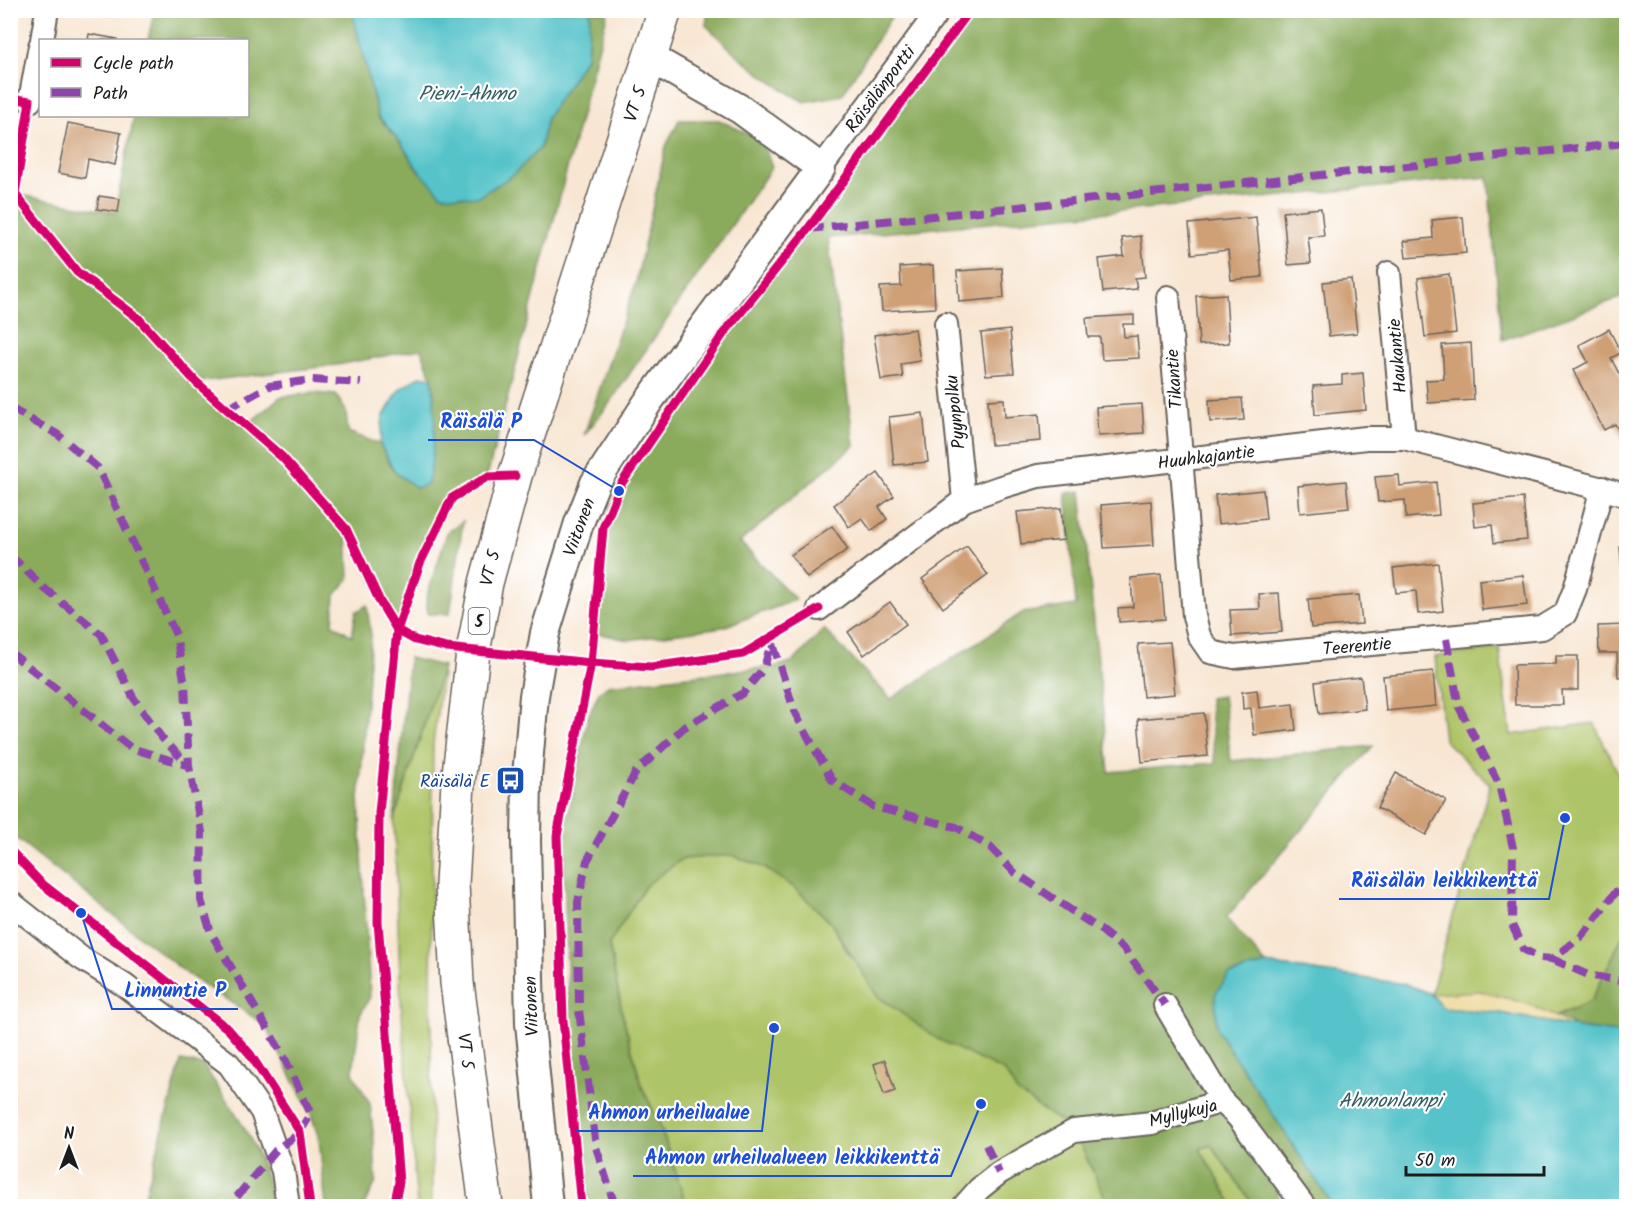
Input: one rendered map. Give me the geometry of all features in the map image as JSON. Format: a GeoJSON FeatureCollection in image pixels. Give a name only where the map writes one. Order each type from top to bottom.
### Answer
{"type":"FeatureCollection","features":[{"type":"Feature","properties":{"kind":"highway","name":"5"},"geometry":{"type":"LineString","coordinates":[[651,58],[665,10]]}},
{"type":"Feature","properties":{"kind":"highway","name":"VT 5"},"geometry":{"type":"LineString","coordinates":[[486,1206],[457,983],[453,884],[458,783],[473,652],[486,583],[515,476],[651,58]]}},
{"type":"Feature","properties":{"kind":"main road"},"geometry":{"type":"LineString","coordinates":[[651,58],[741,110],[821,168]]}},
{"type":"Feature","properties":{"kind":"main road","name":"Viitonen"},"geometry":{"type":"LineString","coordinates":[[548,1206],[530,1023],[526,841],[527,776],[534,696],[545,633],[579,523],[596,483],[648,402],[821,168]]}},
{"type":"Feature","properties":{"kind":"street"},"geometry":{"type":"LineString","coordinates":[[42,39],[47,10]]}},
{"type":"Feature","properties":{"kind":"street","name":"Räisälänportti"},"geometry":{"type":"LineString","coordinates":[[821,168],[939,10]]}},
{"type":"Feature","properties":{"kind":"street"},"geometry":{"type":"LineString","coordinates":[[30,101],[39,52]]}},
{"type":"Feature","properties":{"kind":"street","name":"Haukantie"},"geometry":{"type":"LineString","coordinates":[[1389,273],[1404,438]]}},
{"type":"Feature","properties":{"kind":"street","name":"Tikantie"},"geometry":{"type":"LineString","coordinates":[[1168,297],[1180,461]]}},
{"type":"Feature","properties":{"kind":"street","name":"Pyynpolku"},"geometry":{"type":"LineString","coordinates":[[946,324],[964,500]]}},
{"type":"Feature","properties":{"kind":"street","name":"Huuhkajantie"},"geometry":{"type":"LineString","coordinates":[[819,609],[964,500],[1038,476],[1366,438],[1404,438],[1626,495]]}},
{"type":"Feature","properties":{"kind":"street","name":"Teerentie"},"geometry":{"type":"LineString","coordinates":[[1180,461],[1194,616],[1199,636],[1210,652],[1234,657],[1542,628],[1565,614],[1575,589],[1602,488]]}},
{"type":"Feature","properties":{"kind":"street"},"geometry":{"type":"LineString","coordinates":[[10,902],[81,958],[124,985],[229,1064],[262,1112],[283,1171],[288,1206]]}},
{"type":"Feature","properties":{"kind":"street"},"geometry":{"type":"LineString","coordinates":[[1165,1005],[1222,1101]]}},
{"type":"Feature","properties":{"kind":"street","name":"Myllykuja"},"geometry":{"type":"LineString","coordinates":[[964,1206],[979,1189],[999,1173],[1074,1131],[1152,1123],[1222,1101],[1238,1117],[1304,1206]]}},
{"type":"Feature","properties":{"kind":"green space"},"geometry":{"type":"Polygon","coordinates":[[[352,10],[378,117],[401,143],[418,170],[540,148],[547,117],[587,56],[590,11],[608,11],[487,477],[452,498],[421,560],[397,630],[347,531],[349,579],[335,595],[333,624],[352,636],[356,612],[367,605],[371,636],[359,801],[370,997],[360,1015],[353,1073],[370,1104],[374,1141],[376,1182],[364,1206],[326,1206],[319,1139],[311,1114],[264,1024],[187,974],[11,834],[10,193],[115,213],[134,117],[249,117],[249,39],[148,39],[154,11],[352,10]],[[421,349],[337,365],[197,382],[246,426],[280,397],[314,393],[336,395],[346,411],[348,432],[380,444],[394,472],[417,488],[428,484],[432,378],[421,349]]]}},
{"type":"Feature","properties":{"kind":"green space"},"geometry":{"type":"Polygon","coordinates":[[[708,10],[895,11],[842,95],[804,102],[764,77],[729,48],[706,25],[708,10]]]}},
{"type":"Feature","properties":{"kind":"green space"},"geometry":{"type":"Polygon","coordinates":[[[1615,10],[1626,24],[1626,231],[1621,235],[1626,243],[1626,296],[1502,340],[1488,177],[828,238],[854,446],[740,542],[796,600],[723,627],[628,640],[592,632],[603,528],[621,484],[724,333],[809,229],[970,11],[1615,10]]]}},
{"type":"Feature","properties":{"kind":"green space"},"geometry":{"type":"Polygon","coordinates":[[[679,120],[719,120],[763,141],[772,167],[606,408],[584,435],[636,282],[666,146],[679,120]]]}},
{"type":"Feature","properties":{"kind":"green space"},"geometry":{"type":"Polygon","coordinates":[[[1081,491],[1109,772],[1215,763],[1209,698],[1223,696],[1231,761],[1373,746],[1226,918],[1266,964],[1229,975],[1218,1030],[1333,1206],[1304,1206],[1278,1172],[1277,1193],[1281,1206],[1254,1206],[1211,1145],[1200,1149],[1234,1206],[1109,1206],[1074,1131],[1017,1092],[1005,1072],[938,1039],[877,996],[831,923],[794,887],[763,867],[732,855],[682,859],[646,885],[609,944],[623,1017],[642,1087],[660,1125],[687,1206],[589,1206],[569,1022],[563,839],[588,717],[599,692],[608,685],[779,666],[794,661],[824,629],[891,699],[1022,613],[1076,605],[1066,493],[1081,491]]]}},
{"type":"Feature","properties":{"kind":"green space"},"geometry":{"type":"Polygon","coordinates":[[[463,521],[450,614],[428,614],[426,599],[447,533],[463,521]]]}},
{"type":"Feature","properties":{"kind":"green space"},"geometry":{"type":"Polygon","coordinates":[[[1499,648],[1511,735],[1594,723],[1626,790],[1626,929],[1591,1002],[1543,1021],[1500,1013],[1443,1008],[1431,994],[1490,784],[1444,740],[1435,657],[1499,648]]]}},
{"type":"Feature","properties":{"kind":"green space"},"geometry":{"type":"Polygon","coordinates":[[[409,658],[443,666],[394,820],[409,658]]]}},
{"type":"Feature","properties":{"kind":"green space"},"geometry":{"type":"Polygon","coordinates":[[[443,666],[433,744],[432,1206],[417,1206],[401,1002],[394,820],[443,666]]]}},
{"type":"Feature","properties":{"kind":"green space"},"geometry":{"type":"Polygon","coordinates":[[[732,855],[763,867],[794,887],[831,923],[848,953],[974,1056],[1005,1072],[1017,1092],[1074,1131],[1109,1206],[687,1206],[660,1125],[642,1087],[623,1017],[609,944],[646,885],[682,859],[732,855]]]}},
{"type":"Feature","properties":{"kind":"green space"},"geometry":{"type":"Polygon","coordinates":[[[1626,929],[1626,1034],[1578,1028],[1556,1017],[1591,1001],[1626,929]]]}},
{"type":"Feature","properties":{"kind":"green space"},"geometry":{"type":"Polygon","coordinates":[[[181,1061],[203,1065],[236,1115],[263,1167],[272,1206],[142,1206],[181,1061]]]}},
{"type":"Feature","properties":{"kind":"green space"},"geometry":{"type":"Polygon","coordinates":[[[1211,1145],[1254,1206],[1234,1206],[1199,1149],[1211,1145]]]}},
{"type":"Feature","properties":{"kind":"sand"},"geometry":{"type":"Polygon","coordinates":[[[1480,991],[1528,1004],[1578,1028],[1500,1013],[1443,1008],[1431,994],[1480,991]]]}},
{"type":"Feature","properties":{"kind":"water","name":"Pieni-Ahmo"},"geometry":{"type":"Polygon","coordinates":[[[352,11],[590,11],[587,56],[547,117],[540,148],[512,176],[478,197],[442,195],[418,170],[401,143],[378,116],[352,11]]]}},
{"type":"Feature","properties":{"kind":"water"},"geometry":{"type":"Polygon","coordinates":[[[420,376],[432,378],[434,431],[428,484],[417,488],[395,472],[380,444],[383,417],[400,389],[420,376]]]}},
{"type":"Feature","properties":{"kind":"water","name":"Ahmonlampi"},"geometry":{"type":"Polygon","coordinates":[[[1266,964],[1405,984],[1431,994],[1443,1008],[1500,1013],[1578,1028],[1626,1034],[1626,1206],[1333,1206],[1217,1030],[1215,994],[1229,975],[1266,964]]]}},
{"type":"Feature","properties":{"kind":"building"},"geometry":{"type":"Polygon","coordinates":[[[89,34],[117,39],[88,39],[89,34]]]}},
{"type":"Feature","properties":{"kind":"building"},"geometry":{"type":"Polygon","coordinates":[[[68,123],[121,133],[115,165],[88,159],[85,178],[58,173],[68,123]]]}},
{"type":"Feature","properties":{"kind":"building"},"geometry":{"type":"Polygon","coordinates":[[[99,196],[120,199],[118,212],[97,209],[99,196]]]}},
{"type":"Feature","properties":{"kind":"building"},"geometry":{"type":"Polygon","coordinates":[[[1321,208],[1324,236],[1308,237],[1311,263],[1288,265],[1283,212],[1321,208]]]}},
{"type":"Feature","properties":{"kind":"building"},"geometry":{"type":"Polygon","coordinates":[[[1256,217],[1262,277],[1231,280],[1228,250],[1192,254],[1189,224],[1256,217]]]}},
{"type":"Feature","properties":{"kind":"building"},"geometry":{"type":"Polygon","coordinates":[[[1463,217],[1466,253],[1406,258],[1404,241],[1433,238],[1432,220],[1463,217]]]}},
{"type":"Feature","properties":{"kind":"building"},"geometry":{"type":"Polygon","coordinates":[[[1141,236],[1145,277],[1135,278],[1137,289],[1103,292],[1099,259],[1124,256],[1122,238],[1141,236]]]}},
{"type":"Feature","properties":{"kind":"building"},"geometry":{"type":"Polygon","coordinates":[[[933,265],[935,308],[882,311],[880,287],[901,286],[900,267],[933,265]]]}},
{"type":"Feature","properties":{"kind":"building"},"geometry":{"type":"Polygon","coordinates":[[[1002,268],[1004,298],[959,302],[957,271],[1002,268]]]}},
{"type":"Feature","properties":{"kind":"building"},"geometry":{"type":"Polygon","coordinates":[[[1449,274],[1456,333],[1425,337],[1418,278],[1449,274]]]}},
{"type":"Feature","properties":{"kind":"building"},"geometry":{"type":"Polygon","coordinates":[[[1351,279],[1357,333],[1329,336],[1323,282],[1351,279]]]}},
{"type":"Feature","properties":{"kind":"building"},"geometry":{"type":"Polygon","coordinates":[[[1226,294],[1229,343],[1199,345],[1196,296],[1226,294]]]}},
{"type":"Feature","properties":{"kind":"building"},"geometry":{"type":"Polygon","coordinates":[[[1134,315],[1134,324],[1123,324],[1124,337],[1137,336],[1139,358],[1102,360],[1100,337],[1088,337],[1086,318],[1134,315]]]}},
{"type":"Feature","properties":{"kind":"building"},"geometry":{"type":"Polygon","coordinates":[[[915,329],[920,361],[901,364],[903,377],[881,380],[874,335],[915,329]]]}},
{"type":"Feature","properties":{"kind":"building"},"geometry":{"type":"Polygon","coordinates":[[[1609,329],[1621,353],[1611,358],[1626,387],[1626,446],[1615,424],[1604,430],[1573,370],[1588,362],[1579,345],[1609,329]]]}},
{"type":"Feature","properties":{"kind":"building"},"geometry":{"type":"Polygon","coordinates":[[[1010,330],[1014,373],[986,375],[981,333],[1010,330]]]}},
{"type":"Feature","properties":{"kind":"building"},"geometry":{"type":"Polygon","coordinates":[[[1471,343],[1474,400],[1428,403],[1426,380],[1444,379],[1442,345],[1471,343]]]}},
{"type":"Feature","properties":{"kind":"building"},"geometry":{"type":"Polygon","coordinates":[[[1363,373],[1366,410],[1315,415],[1313,386],[1342,384],[1342,375],[1363,373]]]}},
{"type":"Feature","properties":{"kind":"building"},"geometry":{"type":"Polygon","coordinates":[[[1242,398],[1244,420],[1210,422],[1209,400],[1242,398]]]}},
{"type":"Feature","properties":{"kind":"building"},"geometry":{"type":"Polygon","coordinates":[[[1004,399],[1005,417],[1039,414],[1041,441],[991,445],[988,400],[1004,399]]]}},
{"type":"Feature","properties":{"kind":"building"},"geometry":{"type":"Polygon","coordinates":[[[1142,404],[1144,433],[1098,436],[1096,407],[1142,404]]]}},
{"type":"Feature","properties":{"kind":"building"},"geometry":{"type":"Polygon","coordinates":[[[923,413],[928,462],[894,465],[889,417],[923,413]]]}},
{"type":"Feature","properties":{"kind":"building"},"geometry":{"type":"Polygon","coordinates":[[[878,473],[894,496],[879,507],[887,519],[871,531],[862,518],[849,527],[834,505],[878,473]]]}},
{"type":"Feature","properties":{"kind":"building"},"geometry":{"type":"Polygon","coordinates":[[[1399,475],[1400,486],[1436,482],[1439,515],[1406,518],[1405,500],[1378,502],[1375,477],[1399,475]]]}},
{"type":"Feature","properties":{"kind":"building"},"geometry":{"type":"Polygon","coordinates":[[[1346,481],[1349,508],[1300,513],[1298,486],[1346,481]]]}},
{"type":"Feature","properties":{"kind":"building"},"geometry":{"type":"Polygon","coordinates":[[[1263,490],[1266,519],[1218,524],[1215,495],[1263,490]]]}},
{"type":"Feature","properties":{"kind":"building"},"geometry":{"type":"Polygon","coordinates":[[[1523,498],[1527,540],[1494,543],[1492,525],[1475,527],[1473,503],[1523,498]]]}},
{"type":"Feature","properties":{"kind":"building"},"geometry":{"type":"Polygon","coordinates":[[[1151,501],[1154,545],[1104,548],[1101,505],[1151,501]]]}},
{"type":"Feature","properties":{"kind":"building"},"geometry":{"type":"Polygon","coordinates":[[[1061,508],[1064,540],[1021,544],[1017,512],[1061,508]]]}},
{"type":"Feature","properties":{"kind":"building"},"geometry":{"type":"Polygon","coordinates":[[[832,526],[848,549],[807,578],[791,555],[832,526]]]}},
{"type":"Feature","properties":{"kind":"building"},"geometry":{"type":"Polygon","coordinates":[[[967,546],[988,575],[943,608],[922,579],[967,546]]]}},
{"type":"Feature","properties":{"kind":"building"},"geometry":{"type":"Polygon","coordinates":[[[1620,547],[1626,547],[1626,597],[1624,597],[1620,547]]]}},
{"type":"Feature","properties":{"kind":"building"},"geometry":{"type":"Polygon","coordinates":[[[1438,563],[1443,611],[1418,614],[1416,591],[1396,593],[1393,568],[1438,563]]]}},
{"type":"Feature","properties":{"kind":"building"},"geometry":{"type":"Polygon","coordinates":[[[1161,575],[1165,619],[1119,622],[1118,608],[1133,607],[1131,578],[1161,575]]]}},
{"type":"Feature","properties":{"kind":"building"},"geometry":{"type":"Polygon","coordinates":[[[1523,575],[1527,605],[1482,610],[1479,580],[1523,575]]]}},
{"type":"Feature","properties":{"kind":"building"},"geometry":{"type":"Polygon","coordinates":[[[1279,593],[1282,632],[1232,636],[1230,610],[1260,609],[1259,594],[1279,593]]]}},
{"type":"Feature","properties":{"kind":"building"},"geometry":{"type":"Polygon","coordinates":[[[1359,595],[1362,624],[1311,628],[1308,599],[1359,595]]]}},
{"type":"Feature","properties":{"kind":"building"},"geometry":{"type":"Polygon","coordinates":[[[890,602],[906,624],[864,655],[848,632],[890,602]]]}},
{"type":"Feature","properties":{"kind":"building"},"geometry":{"type":"Polygon","coordinates":[[[1626,625],[1626,676],[1618,677],[1617,653],[1599,653],[1598,626],[1626,625]]]}},
{"type":"Feature","properties":{"kind":"building"},"geometry":{"type":"Polygon","coordinates":[[[1170,642],[1175,694],[1143,697],[1138,644],[1170,642]]]}},
{"type":"Feature","properties":{"kind":"building"},"geometry":{"type":"Polygon","coordinates":[[[1556,656],[1578,656],[1578,690],[1562,690],[1563,705],[1515,705],[1514,665],[1556,664],[1556,656]]]}},
{"type":"Feature","properties":{"kind":"building"},"geometry":{"type":"Polygon","coordinates":[[[1433,671],[1436,706],[1386,711],[1383,676],[1433,671]]]}},
{"type":"Feature","properties":{"kind":"building"},"geometry":{"type":"Polygon","coordinates":[[[1361,677],[1365,709],[1319,714],[1315,682],[1361,677]]]}},
{"type":"Feature","properties":{"kind":"building"},"geometry":{"type":"Polygon","coordinates":[[[1257,690],[1259,708],[1293,704],[1296,730],[1254,735],[1251,708],[1243,709],[1242,692],[1257,690]]]}},
{"type":"Feature","properties":{"kind":"building"},"geometry":{"type":"Polygon","coordinates":[[[1204,713],[1208,756],[1142,762],[1138,719],[1204,713]]]}},
{"type":"Feature","properties":{"kind":"building"},"geometry":{"type":"Polygon","coordinates":[[[1396,773],[1446,800],[1426,835],[1377,808],[1396,773]]]}},
{"type":"Feature","properties":{"kind":"building"},"geometry":{"type":"Polygon","coordinates":[[[885,1060],[895,1091],[884,1095],[874,1064],[885,1060]]]}},
{"type":"Feature","properties":{"kind":"marked path"},"geometry":{"type":"LineString","coordinates":[[808,229],[1626,143]]}},
{"type":"Feature","properties":{"kind":"marked path"},"geometry":{"type":"LineString","coordinates":[[227,409],[269,386],[312,380],[361,383]]}},
{"type":"Feature","properties":{"kind":"marked path"},"geometry":{"type":"LineString","coordinates":[[10,408],[57,434],[98,468],[176,635],[185,685],[189,766],[202,832],[201,900],[211,933],[284,1057],[311,1114],[300,1132],[276,1150],[229,1206]]}},
{"type":"Feature","properties":{"kind":"marked path"},"geometry":{"type":"LineString","coordinates":[[10,555],[44,588],[101,634],[133,697],[161,737],[189,766]]}},
{"type":"Feature","properties":{"kind":"marked path"},"geometry":{"type":"LineString","coordinates":[[615,1206],[596,1147],[579,1010],[578,902],[587,861],[636,772],[683,728],[743,693],[764,668],[772,639]]}},
{"type":"Feature","properties":{"kind":"marked path"},"geometry":{"type":"LineString","coordinates":[[1446,639],[1459,707],[1499,784],[1513,848],[1512,925],[1523,949],[1540,958],[1552,959],[1581,937],[1626,879]]}},
{"type":"Feature","properties":{"kind":"marked path"},"geometry":{"type":"LineString","coordinates":[[773,644],[795,713],[832,780],[874,807],[956,827],[990,847],[1014,872],[1102,931],[1125,950],[1165,1005]]}},
{"type":"Feature","properties":{"kind":"marked path"},"geometry":{"type":"LineString","coordinates":[[10,652],[131,748],[186,765]]}},
{"type":"Feature","properties":{"kind":"marked path"},"geometry":{"type":"LineString","coordinates":[[1552,959],[1588,975],[1626,982]]}},
{"type":"Feature","properties":{"kind":"marked path"},"geometry":{"type":"LineString","coordinates":[[986,1145],[999,1173]]}},
{"type":"Feature","properties":{"kind":"cycle path"},"geometry":{"type":"LineString","coordinates":[[581,1206],[563,1020],[557,836],[591,663],[603,528],[621,484],[724,333],[808,229],[970,10]]}},
{"type":"Feature","properties":{"kind":"cycle path"},"geometry":{"type":"LineString","coordinates":[[10,98],[30,101],[15,194],[77,272],[138,318],[196,382],[282,457],[346,529],[380,602],[397,630],[415,640],[447,648],[651,667],[743,654],[819,609]]}},
{"type":"Feature","properties":{"kind":"cycle path"},"geometry":{"type":"LineString","coordinates":[[394,1206],[399,1182],[378,922],[379,813],[397,630],[420,563],[452,498],[487,477],[515,476]]}},
{"type":"Feature","properties":{"kind":"cycle path"},"geometry":{"type":"LineString","coordinates":[[10,850],[41,883],[228,1029],[250,1054],[300,1132],[310,1206]]}},
{"type":"Feature","properties":{"kind":"place","name":"Räisälä P"},"geometry":{"type":"Point","coordinates":[619,491]}},
{"type":"Feature","properties":{"kind":"place","name":"Räisälä E"},"geometry":{"type":"Point","coordinates":[511,781]}},
{"type":"Feature","properties":{"kind":"place","name":"Räisälän leikkikenttä"},"geometry":{"type":"Point","coordinates":[1565,818]}},
{"type":"Feature","properties":{"kind":"place","name":"Linnuntie P"},"geometry":{"type":"Point","coordinates":[81,913]}},
{"type":"Feature","properties":{"kind":"place","name":"Ahmon urheilualue"},"geometry":{"type":"Point","coordinates":[774,1028]}},
{"type":"Feature","properties":{"kind":"place","name":"Ahmon urheilualueen leikkikenttä"},"geometry":{"type":"Point","coordinates":[981,1104]}}]}
